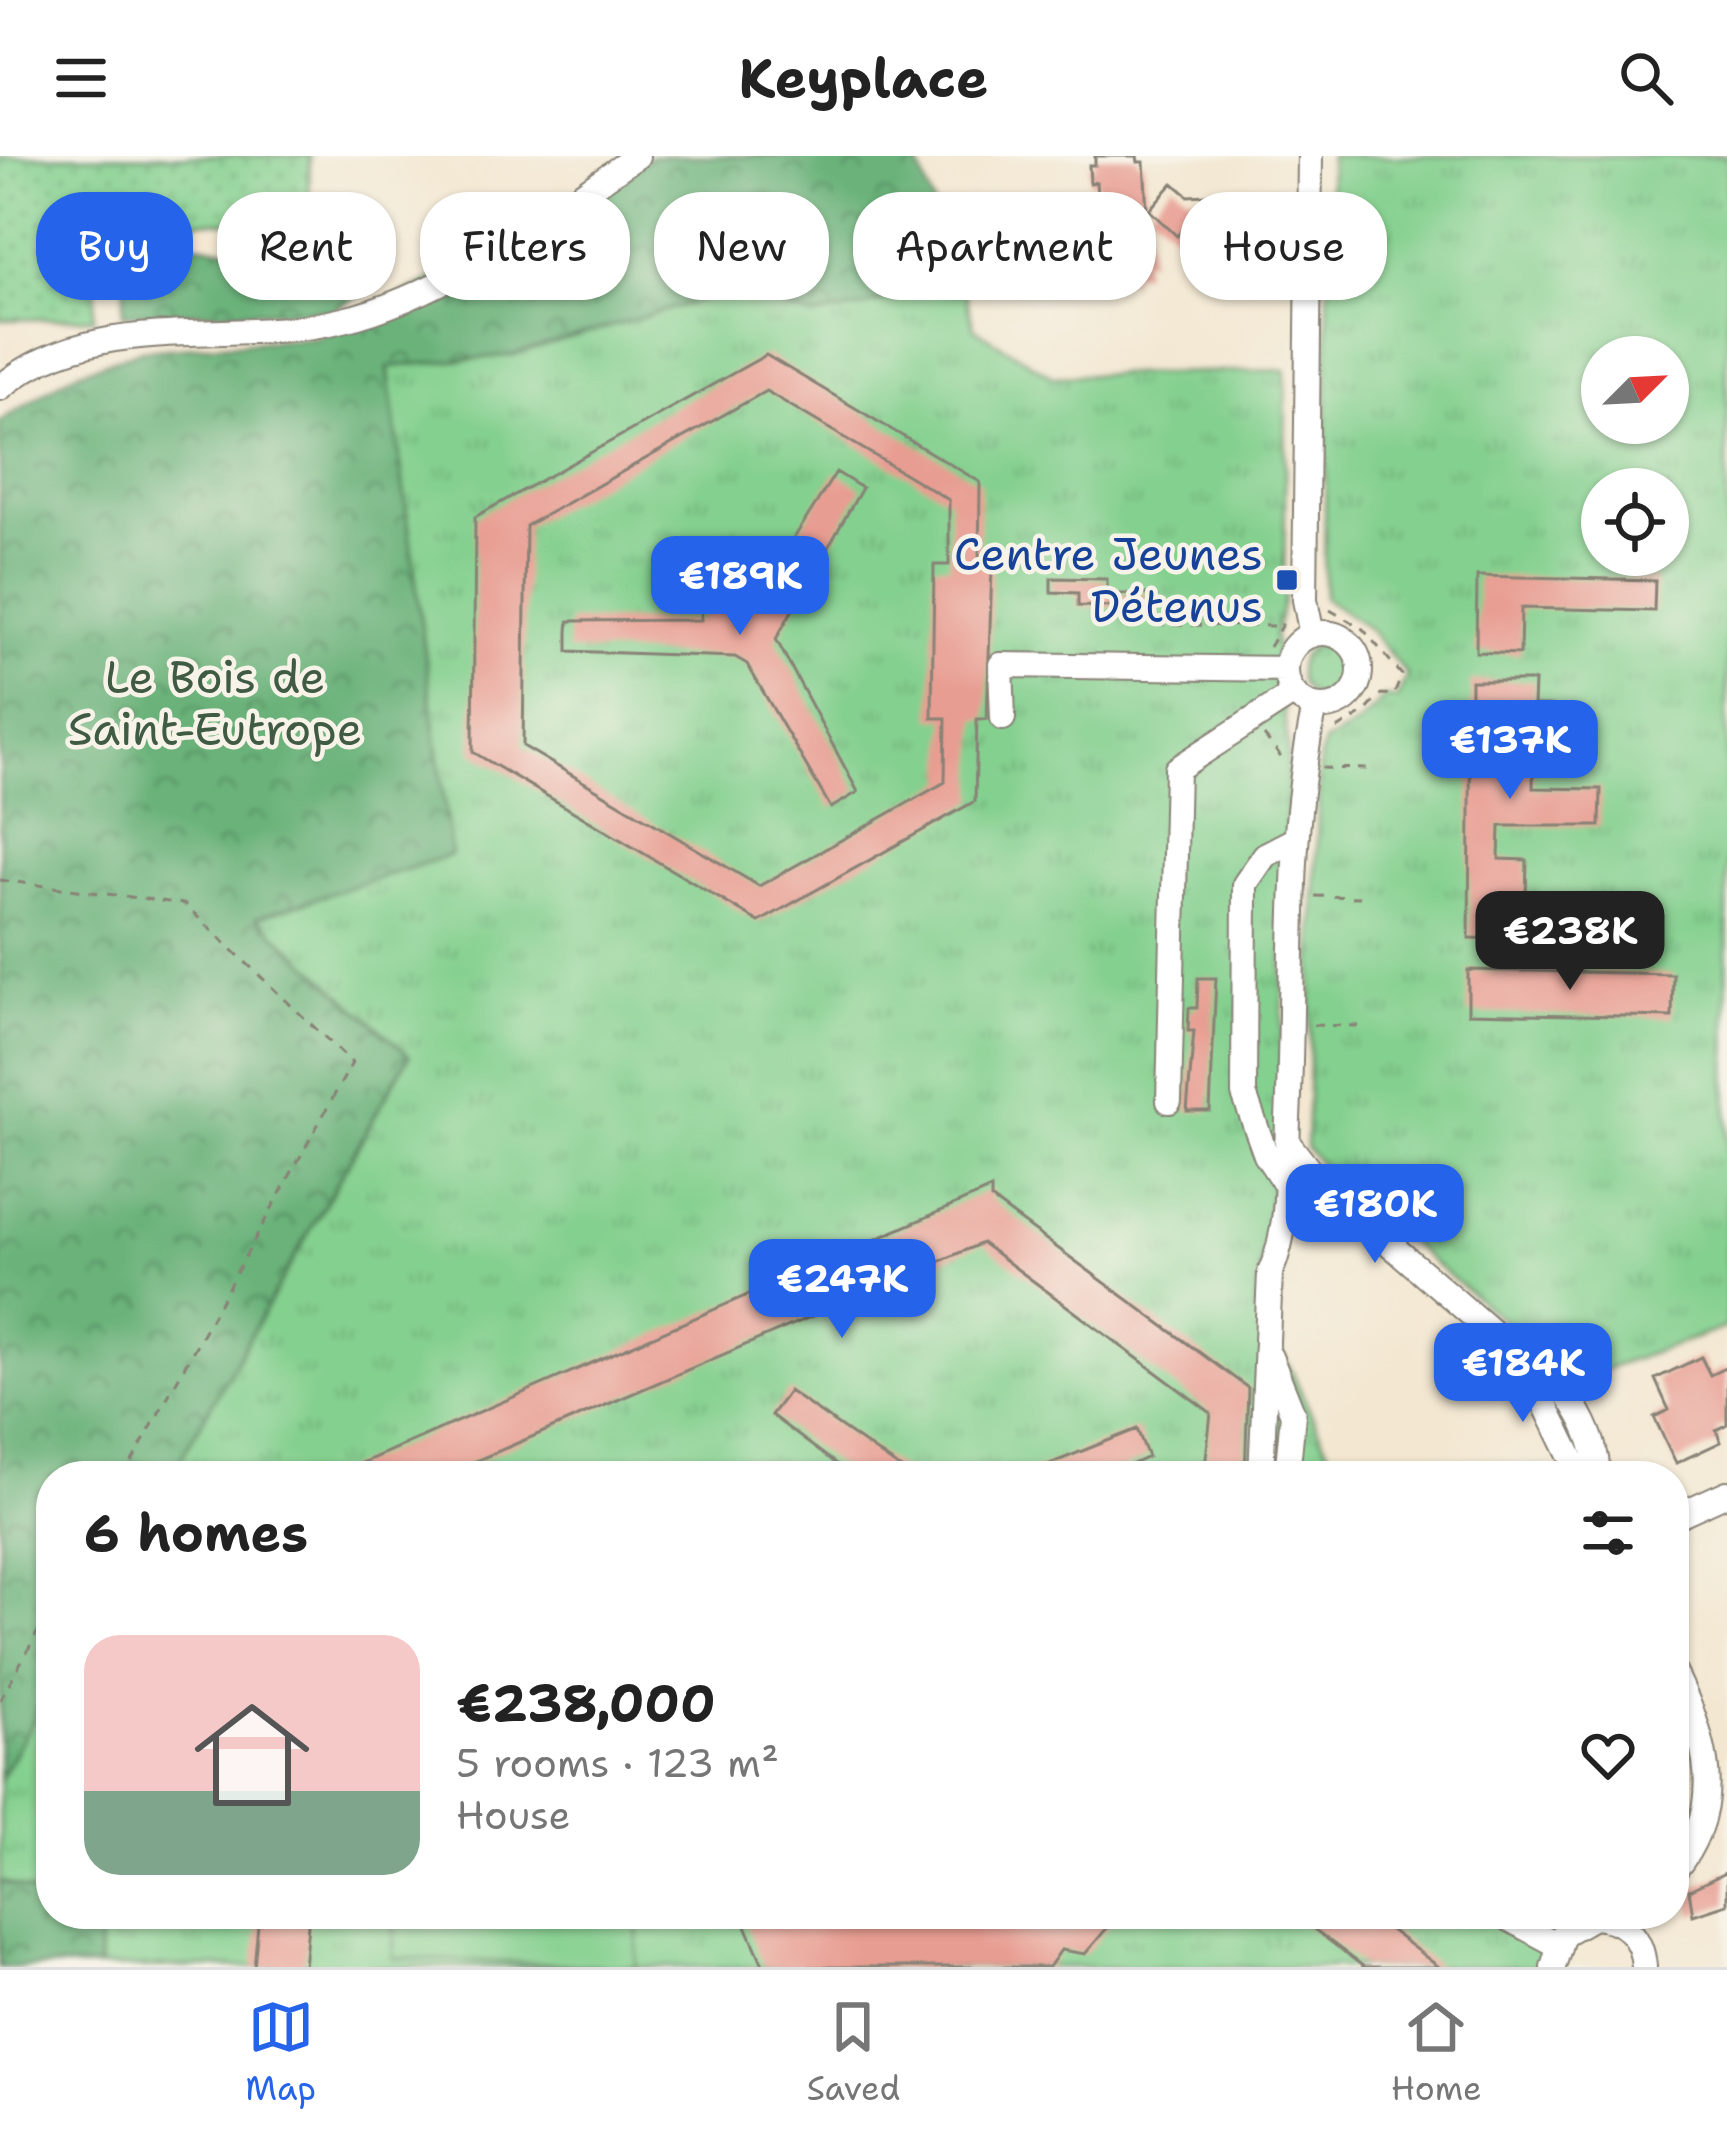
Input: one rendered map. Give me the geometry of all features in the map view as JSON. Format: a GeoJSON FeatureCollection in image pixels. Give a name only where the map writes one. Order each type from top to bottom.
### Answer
{"type":"FeatureCollection","features":[{"type":"Feature","properties":{"kind":"street"},"geometry":{"type":"LineString","coordinates":[[0,388],[46,359],[123,338],[347,319],[460,270],[638,156]]}},
{"type":"Feature","properties":{"kind":"street"},"geometry":{"type":"LineString","coordinates":[[1310,156],[1305,600],[1312,635]]}},
{"type":"Feature","properties":{"kind":"street"},"geometry":{"type":"LineString","coordinates":[[1003,718],[1000,665],[1248,668],[1298,690],[1328,707],[1351,695],[1360,671],[1345,641],[1312,635],[1293,648],[1298,690],[1309,760],[1296,839],[1286,1185],[1282,1245],[1270,1273],[1262,1461]]}},
{"type":"Feature","properties":{"kind":"street"},"geometry":{"type":"LineString","coordinates":[[1168,1101],[1177,769],[1298,690]]}},
{"type":"Feature","properties":{"kind":"street"},"geometry":{"type":"LineString","coordinates":[[1286,1185],[1266,1155],[1244,1094],[1245,884],[1265,855],[1296,839]]}},
{"type":"Feature","properties":{"kind":"street"},"geometry":{"type":"LineString","coordinates":[[1287,1142],[1319,1183],[1510,1345],[1550,1370],[1562,1384],[1596,1461]]}},
{"type":"Feature","properties":{"kind":"street"},"geometry":{"type":"LineString","coordinates":[[1372,1227],[1409,1194],[1393,1243]]}},
{"type":"Feature","properties":{"kind":"street"},"geometry":{"type":"LineString","coordinates":[[1510,1345],[1536,1381],[1573,1461]]}},
{"type":"Feature","properties":{"kind":"street"},"geometry":{"type":"LineString","coordinates":[[1270,1356],[1292,1414],[1289,1461]]}},
{"type":"Feature","properties":{"kind":"street"},"geometry":{"type":"LineString","coordinates":[[1689,1510],[1727,1493]]}},
{"type":"Feature","properties":{"kind":"street"},"geometry":{"type":"LineString","coordinates":[[1689,1707],[1704,1739],[1709,1792],[1689,1848]]}},
{"type":"Feature","properties":{"kind":"street"},"geometry":{"type":"LineString","coordinates":[[1520,1929],[1555,1955]]}},
{"type":"Feature","properties":{"kind":"street"},"geometry":{"type":"LineString","coordinates":[[1634,1929],[1643,1967]]}},
{"type":"Feature","properties":{"kind":"path"},"geometry":{"type":"LineString","coordinates":[[1248,668],[1249,657],[1265,651],[1283,626],[1289,602],[1321,600],[1363,629],[1402,675],[1394,694],[1381,694],[1365,712],[1329,734]]}},
{"type":"Feature","properties":{"kind":"path"},"geometry":{"type":"LineString","coordinates":[[1156,625],[1283,626]]}},
{"type":"Feature","properties":{"kind":"path"},"geometry":{"type":"LineString","coordinates":[[1254,715],[1284,762],[1309,760],[1316,768],[1367,769]]}},
{"type":"Feature","properties":{"kind":"path"},"geometry":{"type":"LineString","coordinates":[[0,880],[184,904],[352,1063],[132,1461]]}},
{"type":"Feature","properties":{"kind":"path"},"geometry":{"type":"LineString","coordinates":[[1295,896],[1363,897]]}},
{"type":"Feature","properties":{"kind":"path"},"geometry":{"type":"LineString","coordinates":[[1293,1024],[1358,1025]]}},
{"type":"Feature","properties":{"kind":"path"},"geometry":{"type":"LineString","coordinates":[[0,1700],[36,1635]]}},
{"type":"Feature","properties":{"kind":"green space"},"geometry":{"type":"Polygon","coordinates":[[[0,156],[310,156],[309,192],[217,192],[217,222],[193,221],[193,192],[36,192],[36,300],[95,300],[94,318],[0,320],[0,156]]]}},
{"type":"Feature","properties":{"kind":"green space","name":"Le Bois de Saint-Eutrope"},"geometry":{"type":"Polygon","coordinates":[[[652,156],[915,156],[929,192],[853,192],[853,300],[882,300],[861,308],[812,317],[760,300],[829,300],[829,192],[654,192],[654,300],[701,300],[513,355],[388,367],[451,855],[257,917],[409,1055],[179,1461],[36,1461],[36,1715],[0,1779],[0,421],[72,374],[141,350],[317,337],[420,285],[420,300],[630,300],[630,192],[599,192],[652,156]]]}},
{"type":"Feature","properties":{"kind":"green space"},"geometry":{"type":"Polygon","coordinates":[[[1330,156],[1727,156],[1727,1327],[1575,1380],[1337,1183],[1306,1148],[1320,759],[1324,743],[1357,725],[1385,697],[1397,699],[1407,675],[1368,628],[1324,598],[1328,300],[1387,300],[1387,192],[1330,192],[1330,156]]]}},
{"type":"Feature","properties":{"kind":"green space"},"geometry":{"type":"Polygon","coordinates":[[[193,244],[217,247],[217,300],[351,300],[332,310],[123,314],[124,300],[193,300],[193,244]]]}},
{"type":"Feature","properties":{"kind":"green space"},"geometry":{"type":"Polygon","coordinates":[[[701,300],[760,300],[812,317],[882,300],[967,300],[974,328],[1052,376],[1286,370],[1284,599],[1274,636],[1288,746],[1280,1131],[1254,1310],[1272,1330],[1333,1461],[180,1461],[409,1056],[256,917],[451,855],[388,367],[513,355],[701,300]]]}},
{"type":"Feature","properties":{"kind":"green space"},"geometry":{"type":"Polygon","coordinates":[[[1325,644],[1344,652],[1352,671],[1344,690],[1325,698],[1306,690],[1298,671],[1306,652],[1325,644]]]}},
{"type":"Feature","properties":{"kind":"green space"},"geometry":{"type":"Polygon","coordinates":[[[36,1715],[36,1894],[0,1881],[0,1779],[36,1715]]]}},
{"type":"Feature","properties":{"kind":"green space"},"geometry":{"type":"Polygon","coordinates":[[[0,1881],[36,1894],[36,1929],[100,1929],[99,1967],[0,1967],[0,1881]]]}},
{"type":"Feature","properties":{"kind":"green space"},"geometry":{"type":"Polygon","coordinates":[[[100,1929],[1554,1929],[1544,1967],[99,1967],[100,1929]]]}},
{"type":"Feature","properties":{"kind":"green space"},"geometry":{"type":"Polygon","coordinates":[[[394,1929],[638,1929],[636,1967],[393,1958],[394,1929]]]}},
{"type":"Feature","properties":{"kind":"building"},"geometry":{"type":"Polygon","coordinates":[[[1095,156],[1137,156],[1138,162],[1144,162],[1146,192],[1097,192],[1096,182],[1090,183],[1089,165],[1095,165],[1095,156]]]}},
{"type":"Feature","properties":{"kind":"building"},"geometry":{"type":"Polygon","coordinates":[[[1173,183],[1183,192],[1177,236],[1156,216],[1156,202],[1173,183]]]}},
{"type":"Feature","properties":{"kind":"building"},"geometry":{"type":"Polygon","coordinates":[[[766,355],[980,482],[979,565],[992,566],[987,719],[977,719],[975,801],[759,922],[473,752],[475,517],[766,355]],[[766,391],[526,526],[523,746],[759,886],[945,782],[946,718],[932,718],[934,565],[949,565],[949,500],[766,391]]]}},
{"type":"Feature","properties":{"kind":"building"},"geometry":{"type":"Polygon","coordinates":[[[836,472],[862,488],[776,639],[858,792],[831,808],[747,664],[735,657],[568,651],[568,631],[569,621],[701,620],[703,597],[725,576],[746,575],[766,582],[836,472]]]}},
{"type":"Feature","properties":{"kind":"building"},"geometry":{"type":"Polygon","coordinates":[[[1477,576],[1655,580],[1654,611],[1521,608],[1520,654],[1476,652],[1477,576]]]}},
{"type":"Feature","properties":{"kind":"building"},"geometry":{"type":"Polygon","coordinates":[[[1051,578],[1107,579],[1107,594],[1148,594],[1148,608],[1078,606],[1078,593],[1051,592],[1051,578]]]}},
{"type":"Feature","properties":{"kind":"building"},"geometry":{"type":"Polygon","coordinates":[[[1471,681],[1534,681],[1533,706],[1551,706],[1551,740],[1534,739],[1533,788],[1601,789],[1600,826],[1500,826],[1499,859],[1527,860],[1525,939],[1469,938],[1471,681]]]}},
{"type":"Feature","properties":{"kind":"building"},"geometry":{"type":"Polygon","coordinates":[[[1468,970],[1673,974],[1672,1017],[1468,1013],[1468,970]]]}},
{"type":"Feature","properties":{"kind":"building"},"geometry":{"type":"Polygon","coordinates":[[[1198,978],[1216,978],[1210,1111],[1187,1111],[1194,1031],[1188,1031],[1189,1008],[1197,1008],[1198,978]]]}},
{"type":"Feature","properties":{"kind":"building"},"geometry":{"type":"Polygon","coordinates":[[[991,1189],[991,1199],[1248,1388],[1246,1461],[1206,1461],[1211,1413],[982,1243],[476,1461],[366,1461],[991,1189]]]}},
{"type":"Feature","properties":{"kind":"building"},"geometry":{"type":"Polygon","coordinates":[[[1701,1357],[1710,1375],[1727,1367],[1727,1424],[1716,1430],[1721,1442],[1675,1461],[1654,1417],[1669,1410],[1655,1379],[1701,1357]]]}},
{"type":"Feature","properties":{"kind":"building"},"geometry":{"type":"Polygon","coordinates":[[[789,1391],[889,1461],[832,1461],[771,1415],[789,1391]]]}},
{"type":"Feature","properties":{"kind":"building"},"geometry":{"type":"Polygon","coordinates":[[[1137,1429],[1148,1457],[1139,1461],[1057,1461],[1137,1429]]]}},
{"type":"Feature","properties":{"kind":"building"},"geometry":{"type":"Polygon","coordinates":[[[1727,1872],[1727,1904],[1693,1915],[1689,1890],[1727,1872]]]}},
{"type":"Feature","properties":{"kind":"building"},"geometry":{"type":"Polygon","coordinates":[[[258,1929],[308,1929],[304,1967],[254,1967],[258,1929]]]}},
{"type":"Feature","properties":{"kind":"building"},"geometry":{"type":"Polygon","coordinates":[[[748,1929],[1106,1929],[1085,1954],[1061,1950],[1049,1967],[764,1967],[748,1929]]]}},
{"type":"Feature","properties":{"kind":"building"},"geometry":{"type":"Polygon","coordinates":[[[1314,1929],[1389,1929],[1439,1967],[1364,1967],[1314,1929]]]}},
{"type":"Feature","properties":{"kind":"place","name":"Centre Jeunes Détenus"},"geometry":{"type":"Point","coordinates":[1287,580]}}]}
